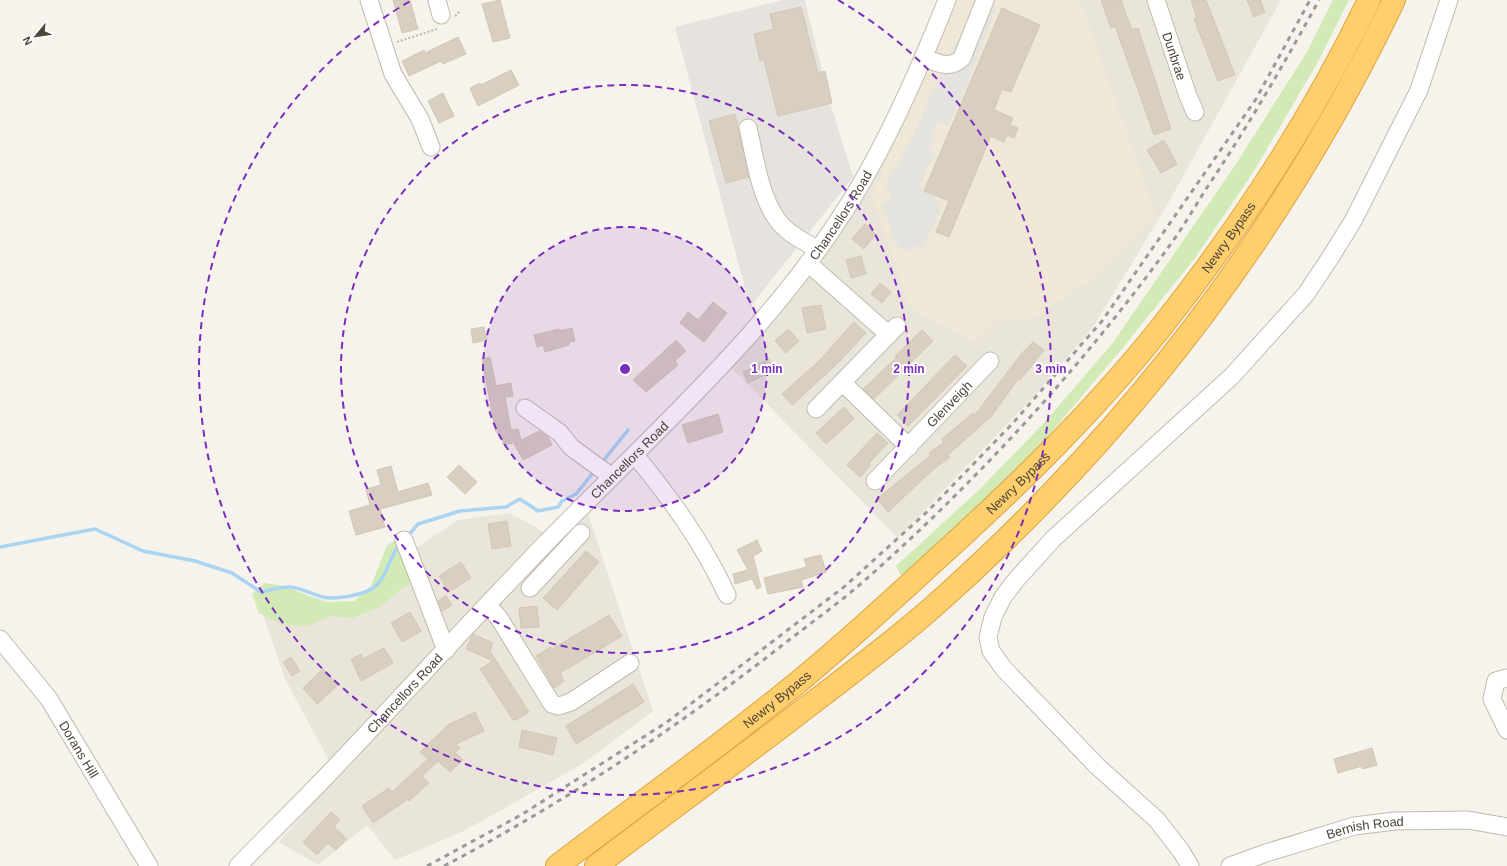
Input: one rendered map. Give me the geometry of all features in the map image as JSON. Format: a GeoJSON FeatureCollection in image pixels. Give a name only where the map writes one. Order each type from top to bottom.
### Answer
{"type":"FeatureCollection","features":[{"type":"Feature","properties":{"kind":"highway","name":"Newry Bypass"},"geometry":{"type":"LineString","coordinates":[[557,866],[731,735],[802,679],[969,530],[1032,470],[1097,401],[1158,331],[1251,204],[1304,122],[1351,38],[1369,0]]}},
{"type":"Feature","properties":{"kind":"highway","name":"Newry Bypass"},"geometry":{"type":"LineString","coordinates":[[596,866],[841,681],[931,609],[1004,542],[1076,470],[1136,401],[1210,308],[1264,230],[1327,128],[1370,49],[1394,0]]}},
{"type":"Feature","properties":{"kind":"street"},"geometry":{"type":"LineString","coordinates":[[369,0],[393,74],[420,119],[431,147]]}},
{"type":"Feature","properties":{"kind":"street","name":"Chancellors Road"},"geometry":{"type":"LineString","coordinates":[[238,866],[334,768],[540,550],[612,477],[635,456],[741,345],[808,263],[851,202],[872,165],[924,57],[947,0]]}},
{"type":"Feature","properties":{"kind":"street"},"geometry":{"type":"LineString","coordinates":[[924,57],[946,65],[956,63],[962,58],[985,0]]}},
{"type":"Feature","properties":{"kind":"street","name":"Dunbrae"},"geometry":{"type":"LineString","coordinates":[[1156,0],[1188,96],[1195,112]]}},
{"type":"Feature","properties":{"kind":"street"},"geometry":{"type":"LineString","coordinates":[[1190,866],[1181,851],[1157,820],[1097,766],[1004,669],[991,651],[988,637],[993,617],[1003,597],[1016,580],[1053,539],[1232,376],[1306,294],[1353,221],[1419,90],[1450,0]]}},
{"type":"Feature","properties":{"kind":"street"},"geometry":{"type":"LineString","coordinates":[[748,128],[764,193],[776,218],[794,236],[817,250]]}},
{"type":"Feature","properties":{"kind":"street"},"geometry":{"type":"LineString","coordinates":[[808,263],[892,330],[843,383],[816,409]]}},
{"type":"Feature","properties":{"kind":"street","name":"Glenveigh"},"geometry":{"type":"LineString","coordinates":[[876,481],[990,362]]}},
{"type":"Feature","properties":{"kind":"street"},"geometry":{"type":"LineString","coordinates":[[843,383],[909,447]]}},
{"type":"Feature","properties":{"kind":"street"},"geometry":{"type":"LineString","coordinates":[[525,408],[560,433],[571,447],[612,477]]}},
{"type":"Feature","properties":{"kind":"street"},"geometry":{"type":"LineString","coordinates":[[635,456],[669,496],[699,540],[727,595]]}},
{"type":"Feature","properties":{"kind":"street"},"geometry":{"type":"LineString","coordinates":[[530,588],[582,533]]}},
{"type":"Feature","properties":{"kind":"street"},"geometry":{"type":"LineString","coordinates":[[404,540],[446,650]]}},
{"type":"Feature","properties":{"kind":"street"},"geometry":{"type":"LineString","coordinates":[[540,550],[553,563]]}},
{"type":"Feature","properties":{"kind":"street"},"geometry":{"type":"LineString","coordinates":[[488,606],[499,618],[552,704],[559,706],[571,702],[630,663]]}},
{"type":"Feature","properties":{"kind":"street","name":"Dorans Hill"},"geometry":{"type":"LineString","coordinates":[[0,639],[29,672],[49,699],[149,866]]}},
{"type":"Feature","properties":{"kind":"street"},"geometry":{"type":"LineString","coordinates":[[1507,678],[1496,681],[1492,699],[1507,730]]}},
{"type":"Feature","properties":{"kind":"street","name":"Bernish Road"},"geometry":{"type":"LineString","coordinates":[[1230,866],[1266,853],[1354,826],[1395,821],[1468,820],[1506,830]]}},
{"type":"Feature","properties":{"kind":"path"},"geometry":{"type":"LineString","coordinates":[[384,47],[442,16],[460,11]]}},
{"type":"Feature","properties":{"kind":"shaded area"},"geometry":{"type":"Polygon","coordinates":[[[783,0],[805,0],[829,99],[853,177],[750,307],[675,27],[783,0]]]}},
{"type":"Feature","properties":{"kind":"shaded area"},"geometry":{"type":"Polygon","coordinates":[[[954,0],[1281,0],[1166,207],[1093,327],[1035,395],[898,538],[730,366],[807,281],[865,193],[954,0]]]}},
{"type":"Feature","properties":{"kind":"shaded area"},"geometry":{"type":"Polygon","coordinates":[[[957,0],[1080,0],[1156,215],[1090,281],[1033,318],[997,321],[976,342],[910,308],[872,196],[957,0]]]}},
{"type":"Feature","properties":{"kind":"shaded area"},"geometry":{"type":"Polygon","coordinates":[[[975,0],[991,0],[996,8],[965,90],[948,126],[938,121],[931,135],[934,137],[928,149],[935,152],[918,188],[935,195],[941,209],[922,249],[913,245],[910,252],[899,247],[894,240],[882,203],[892,201],[889,191],[885,186],[907,148],[975,0]]]}},
{"type":"Feature","properties":{"kind":"shaded area"},"geometry":{"type":"Polygon","coordinates":[[[585,504],[653,711],[582,764],[464,831],[395,860],[367,825],[318,865],[279,842],[337,775],[285,679],[259,603],[362,604],[405,556],[458,520],[509,513],[537,528],[551,538],[585,504]]]}},
{"type":"Feature","properties":{"kind":"green space"},"geometry":{"type":"Polygon","coordinates":[[[1333,0],[1349,0],[1319,60],[1254,171],[1195,258],[1121,350],[1033,454],[902,577],[896,566],[979,490],[1044,423],[1112,344],[1236,164],[1307,52],[1333,0]]]}},
{"type":"Feature","properties":{"kind":"green space"},"geometry":{"type":"Polygon","coordinates":[[[406,535],[423,577],[404,587],[380,607],[353,618],[331,616],[307,626],[283,625],[259,613],[252,594],[265,583],[285,586],[327,602],[354,601],[371,586],[387,545],[406,535]]]}},
{"type":"Feature","properties":{"kind":"building"},"geometry":{"type":"Polygon","coordinates":[[[393,0],[410,0],[418,29],[402,33],[393,0]]]}},
{"type":"Feature","properties":{"kind":"building"},"geometry":{"type":"Polygon","coordinates":[[[500,0],[510,38],[493,42],[482,4],[500,0]]]}},
{"type":"Feature","properties":{"kind":"building"},"geometry":{"type":"Polygon","coordinates":[[[1101,0],[1121,0],[1132,30],[1138,28],[1171,129],[1154,135],[1115,26],[1111,28],[1101,0]]]}},
{"type":"Feature","properties":{"kind":"building"},"geometry":{"type":"Polygon","coordinates":[[[1191,0],[1206,0],[1235,75],[1218,81],[1194,19],[1197,18],[1191,0]]]}},
{"type":"Feature","properties":{"kind":"building"},"geometry":{"type":"Polygon","coordinates":[[[1247,0],[1260,0],[1265,12],[1254,17],[1247,0]]]}},
{"type":"Feature","properties":{"kind":"building"},"geometry":{"type":"Polygon","coordinates":[[[801,7],[818,73],[825,71],[832,103],[778,116],[764,60],[760,61],[754,34],[774,29],[770,14],[801,7]]]}},
{"type":"Feature","properties":{"kind":"building"},"geometry":{"type":"Polygon","coordinates":[[[1002,8],[1040,25],[1011,92],[1002,89],[994,110],[1013,118],[1010,125],[1018,128],[1014,138],[1007,135],[1004,142],[991,136],[949,237],[936,232],[949,201],[924,191],[1002,8]]]}},
{"type":"Feature","properties":{"kind":"building"},"geometry":{"type":"Polygon","coordinates":[[[458,37],[466,54],[443,64],[441,61],[409,76],[402,61],[424,50],[425,53],[458,37]]]}},
{"type":"Feature","properties":{"kind":"building"},"geometry":{"type":"Polygon","coordinates":[[[511,70],[519,85],[478,106],[470,88],[480,83],[481,85],[511,70]]]}},
{"type":"Feature","properties":{"kind":"building"},"geometry":{"type":"Polygon","coordinates":[[[443,93],[454,116],[439,123],[428,101],[443,93]]]}},
{"type":"Feature","properties":{"kind":"building"},"geometry":{"type":"Polygon","coordinates":[[[735,114],[749,177],[726,183],[709,121],[735,114]]]}},
{"type":"Feature","properties":{"kind":"building"},"geometry":{"type":"Polygon","coordinates":[[[1164,140],[1177,164],[1161,173],[1147,150],[1164,140]]]}},
{"type":"Feature","properties":{"kind":"building"},"geometry":{"type":"Polygon","coordinates":[[[865,224],[876,234],[864,249],[852,239],[865,224]]]}},
{"type":"Feature","properties":{"kind":"building"},"geometry":{"type":"Polygon","coordinates":[[[861,256],[866,274],[851,278],[846,260],[861,256]]]}},
{"type":"Feature","properties":{"kind":"building"},"geometry":{"type":"Polygon","coordinates":[[[880,283],[891,292],[882,303],[871,294],[880,283]]]}},
{"type":"Feature","properties":{"kind":"building"},"geometry":{"type":"Polygon","coordinates":[[[713,302],[727,313],[704,342],[680,323],[688,312],[698,320],[713,302]]]}},
{"type":"Feature","properties":{"kind":"building"},"geometry":{"type":"Polygon","coordinates":[[[821,305],[826,329],[807,333],[802,308],[821,305]]]}},
{"type":"Feature","properties":{"kind":"building"},"geometry":{"type":"Polygon","coordinates":[[[854,322],[866,333],[836,365],[792,405],[782,394],[820,360],[854,322]]]}},
{"type":"Feature","properties":{"kind":"building"},"geometry":{"type":"Polygon","coordinates":[[[484,327],[487,340],[473,343],[471,329],[484,327]]]}},
{"type":"Feature","properties":{"kind":"building"},"geometry":{"type":"Polygon","coordinates":[[[572,328],[575,341],[569,342],[569,345],[545,352],[543,345],[537,347],[534,335],[559,329],[559,331],[572,328]]]}},
{"type":"Feature","properties":{"kind":"building"},"geometry":{"type":"Polygon","coordinates":[[[788,329],[799,341],[786,353],[775,341],[788,329]]]}},
{"type":"Feature","properties":{"kind":"building"},"geometry":{"type":"Polygon","coordinates":[[[922,330],[933,341],[874,399],[863,389],[897,357],[895,356],[922,330]]]}},
{"type":"Feature","properties":{"kind":"building"},"geometry":{"type":"Polygon","coordinates":[[[676,340],[686,351],[675,361],[678,365],[646,392],[633,380],[676,340]]]}},
{"type":"Feature","properties":{"kind":"building"},"geometry":{"type":"Polygon","coordinates":[[[1033,342],[1044,350],[1020,380],[1019,378],[990,418],[948,455],[950,457],[935,468],[888,512],[877,499],[931,455],[929,453],[944,442],[942,439],[973,413],[975,415],[1022,353],[1033,342]]]}},
{"type":"Feature","properties":{"kind":"building"},"geometry":{"type":"Polygon","coordinates":[[[955,355],[967,366],[908,426],[897,415],[955,355]]]}},
{"type":"Feature","properties":{"kind":"building"},"geometry":{"type":"Polygon","coordinates":[[[490,357],[496,386],[511,383],[513,396],[505,397],[511,430],[518,429],[521,440],[539,431],[548,437],[552,445],[523,460],[514,444],[518,442],[503,445],[501,432],[496,433],[482,359],[490,357]]]}},
{"type":"Feature","properties":{"kind":"building"},"geometry":{"type":"Polygon","coordinates":[[[769,359],[775,370],[748,383],[743,372],[769,359]]]}},
{"type":"Feature","properties":{"kind":"building"},"geometry":{"type":"Polygon","coordinates":[[[844,407],[854,419],[826,444],[816,433],[844,407]]]}},
{"type":"Feature","properties":{"kind":"building"},"geometry":{"type":"Polygon","coordinates":[[[718,414],[723,432],[688,443],[682,425],[718,414]]]}},
{"type":"Feature","properties":{"kind":"building"},"geometry":{"type":"Polygon","coordinates":[[[877,433],[888,443],[869,463],[871,465],[860,477],[847,465],[877,433]]]}},
{"type":"Feature","properties":{"kind":"building"},"geometry":{"type":"Polygon","coordinates":[[[459,465],[477,482],[465,494],[447,477],[459,465]]]}},
{"type":"Feature","properties":{"kind":"building"},"geometry":{"type":"Polygon","coordinates":[[[391,466],[398,492],[428,483],[432,495],[380,509],[385,527],[356,535],[349,511],[370,505],[366,489],[381,485],[377,470],[391,466]]]}},
{"type":"Feature","properties":{"kind":"building"},"geometry":{"type":"Polygon","coordinates":[[[507,521],[511,546],[492,549],[488,524],[507,521]]]}},
{"type":"Feature","properties":{"kind":"building"},"geometry":{"type":"Polygon","coordinates":[[[757,540],[762,551],[753,556],[761,587],[757,589],[752,579],[735,584],[733,574],[748,570],[737,550],[757,540]]]}},
{"type":"Feature","properties":{"kind":"building"},"geometry":{"type":"Polygon","coordinates":[[[586,551],[599,562],[557,610],[543,598],[586,551]]]}},
{"type":"Feature","properties":{"kind":"building"},"geometry":{"type":"Polygon","coordinates":[[[821,555],[826,572],[801,580],[803,587],[768,594],[764,578],[807,567],[804,559],[821,555]]]}},
{"type":"Feature","properties":{"kind":"building"},"geometry":{"type":"Polygon","coordinates":[[[461,562],[471,578],[449,592],[439,576],[461,562]]]}},
{"type":"Feature","properties":{"kind":"building"},"geometry":{"type":"Polygon","coordinates":[[[446,596],[452,605],[442,611],[438,601],[446,596]]]}},
{"type":"Feature","properties":{"kind":"building"},"geometry":{"type":"Polygon","coordinates":[[[537,606],[539,627],[521,628],[519,608],[537,606]]]}},
{"type":"Feature","properties":{"kind":"building"},"geometry":{"type":"Polygon","coordinates":[[[410,612],[421,631],[402,642],[391,623],[410,612]]]}},
{"type":"Feature","properties":{"kind":"building"},"geometry":{"type":"Polygon","coordinates":[[[609,615],[622,636],[560,673],[564,681],[554,688],[536,656],[551,647],[552,649],[609,615]]]}},
{"type":"Feature","properties":{"kind":"building"},"geometry":{"type":"Polygon","coordinates":[[[473,634],[493,643],[490,651],[529,712],[516,720],[513,720],[480,669],[493,661],[466,649],[473,634]]]}},
{"type":"Feature","properties":{"kind":"building"},"geometry":{"type":"Polygon","coordinates":[[[384,648],[393,663],[361,681],[351,659],[361,654],[363,659],[384,648]]]}},
{"type":"Feature","properties":{"kind":"building"},"geometry":{"type":"Polygon","coordinates":[[[291,657],[300,671],[292,676],[283,662],[291,657]]]}},
{"type":"Feature","properties":{"kind":"building"},"geometry":{"type":"Polygon","coordinates":[[[323,669],[338,685],[317,704],[303,688],[323,669]]]}},
{"type":"Feature","properties":{"kind":"building"},"geometry":{"type":"Polygon","coordinates":[[[633,684],[644,702],[576,744],[566,726],[633,684]]]}},
{"type":"Feature","properties":{"kind":"building"},"geometry":{"type":"Polygon","coordinates":[[[475,712],[484,731],[456,744],[460,748],[455,752],[463,760],[450,772],[438,761],[422,776],[429,783],[409,801],[408,799],[373,823],[362,806],[389,788],[392,792],[428,759],[420,752],[448,725],[475,712]]]}},
{"type":"Feature","properties":{"kind":"building"},"geometry":{"type":"Polygon","coordinates":[[[522,730],[557,738],[553,755],[519,747],[522,730]]]}},
{"type":"Feature","properties":{"kind":"building"},"geometry":{"type":"Polygon","coordinates":[[[1372,748],[1377,765],[1362,769],[1362,766],[1338,773],[1334,759],[1372,748]]]}},
{"type":"Feature","properties":{"kind":"building"},"geometry":{"type":"Polygon","coordinates":[[[331,812],[340,820],[334,827],[347,839],[336,850],[328,843],[317,855],[303,842],[331,812]]]}},
{"type":"Feature","properties":{"kind":"waterway"},"geometry":{"type":"LineString","coordinates":[[604,460],[628,430]]}},
{"type":"Feature","properties":{"kind":"waterway"},"geometry":{"type":"LineString","coordinates":[[407,537],[418,524],[460,511],[506,507],[520,499],[538,511],[558,507],[562,501],[576,494],[592,474]]}},
{"type":"Feature","properties":{"kind":"waterway"},"geometry":{"type":"LineString","coordinates":[[0,547],[95,529],[143,551],[195,561],[232,573],[261,592],[292,587],[323,597],[334,598],[356,595],[368,591],[378,584],[400,544]]}},
{"type":"Feature","properties":{"kind":"railway"},"geometry":{"type":"LineString","coordinates":[[427,866],[521,815],[667,722],[844,587],[928,511],[1013,423],[1102,321],[1256,99],[1310,0]]}},
{"type":"Feature","properties":{"kind":"railway"},"geometry":{"type":"LineString","coordinates":[[444,866],[532,817],[574,791],[617,764],[700,707],[854,590],[946,505],[1061,383],[1132,296],[1165,252],[1251,119],[1319,0]]}}]}
